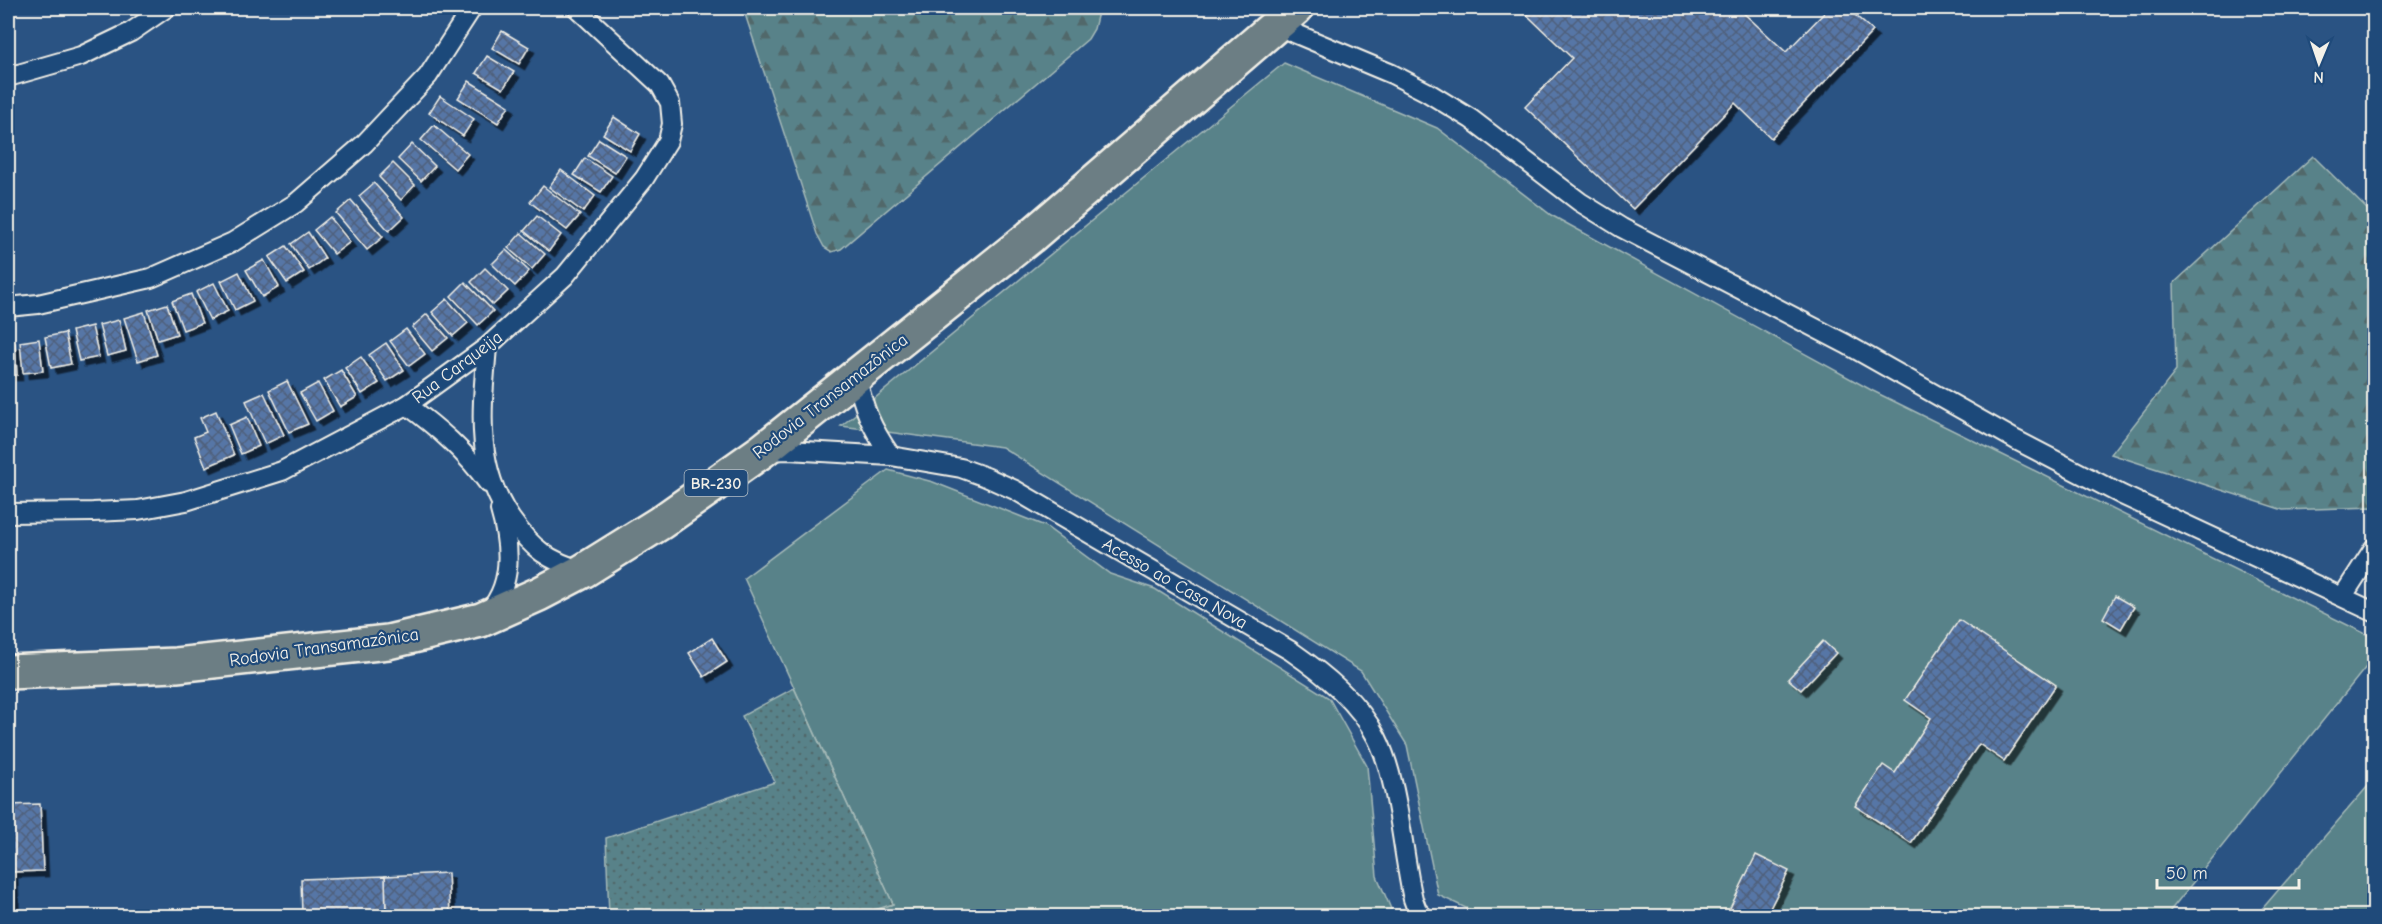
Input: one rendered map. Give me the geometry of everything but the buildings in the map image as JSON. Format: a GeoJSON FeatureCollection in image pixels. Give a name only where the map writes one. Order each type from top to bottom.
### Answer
{"type":"FeatureCollection","features":[{"type":"Feature","properties":{"kind":"highway","name":"Rodovia Transamazônica"},"geometry":{"type":"LineString","coordinates":[[8,672],[142,667],[251,658],[388,642],[481,620],[539,594],[583,571],[660,523],[762,451],[1030,237],[1286,16]]}},
{"type":"Feature","properties":{"kind":"street"},"geometry":{"type":"LineString","coordinates":[[8,77],[81,56],[131,32],[166,8]]}},
{"type":"Feature","properties":{"kind":"street"},"geometry":{"type":"LineString","coordinates":[[8,308],[38,304],[152,278],[233,242],[296,202],[364,144],[428,76],[472,8]]}},
{"type":"Feature","properties":{"kind":"street","name":"Rua Carqueija"},"geometry":{"type":"LineString","coordinates":[[8,513],[138,510],[186,501],[282,471],[407,405],[487,347],[565,276],[644,179],[668,141],[672,124],[670,103],[660,85],[577,8]]}},
{"type":"Feature","properties":{"kind":"street"},"geometry":{"type":"LineString","coordinates":[[1286,16],[1427,92],[1471,119],[1580,202],[1622,228],[1846,344],[2016,440],[2122,495],[2374,612]]}},
{"type":"Feature","properties":{"kind":"street"},"geometry":{"type":"LineString","coordinates":[[481,620],[501,592],[506,576],[508,546],[486,462],[483,428],[487,347]]}},
{"type":"Feature","properties":{"kind":"street"},"geometry":{"type":"LineString","coordinates":[[856,375],[862,403],[874,431],[891,456]]}},
{"type":"Feature","properties":{"kind":"street"},"geometry":{"type":"LineString","coordinates":[[407,405],[460,449],[496,495],[525,539],[558,564],[583,571]]}},
{"type":"Feature","properties":{"kind":"street","name":"Acesso ao Casa Nova"},"geometry":{"type":"LineString","coordinates":[[762,451],[788,450],[891,456],[961,468],[1015,490],[1291,651],[1320,672],[1358,711],[1377,738],[1387,764],[1413,899],[1417,910],[1423,916]]}},
{"type":"Feature","properties":{"kind":"street"},"geometry":{"type":"LineString","coordinates":[[2343,596],[2374,548]]}},
{"type":"Feature","properties":{"kind":"green space"},"geometry":{"type":"Polygon","coordinates":[[[745,8],[1099,8],[1094,29],[1088,39],[841,249],[832,252],[824,247],[817,234],[744,11],[745,8]]]}},
{"type":"Feature","properties":{"kind":"green space"},"geometry":{"type":"Polygon","coordinates":[[[1284,63],[1437,128],[1551,215],[1873,391],[2374,638],[2374,657],[2166,916],[1483,916],[1438,895],[1407,745],[1361,671],[1002,447],[841,426],[1284,63]]]}},
{"type":"Feature","properties":{"kind":"green space"},"geometry":{"type":"Polygon","coordinates":[[[2313,156],[2374,216],[2374,507],[2283,510],[2111,454],[2176,371],[2174,283],[2313,156]]]}},
{"type":"Feature","properties":{"kind":"green space"},"geometry":{"type":"Polygon","coordinates":[[[888,470],[933,482],[1045,526],[1110,574],[1155,589],[1329,698],[1367,766],[1377,876],[1394,916],[857,916],[893,904],[744,578],[888,470]]]}},
{"type":"Feature","properties":{"kind":"green space"},"geometry":{"type":"Polygon","coordinates":[[[794,688],[893,904],[857,916],[609,916],[606,838],[775,782],[742,716],[794,688]]]}},
{"type":"Feature","properties":{"kind":"green space"},"geometry":{"type":"Polygon","coordinates":[[[2374,779],[2374,916],[2256,916],[2374,779]]]}}]}
